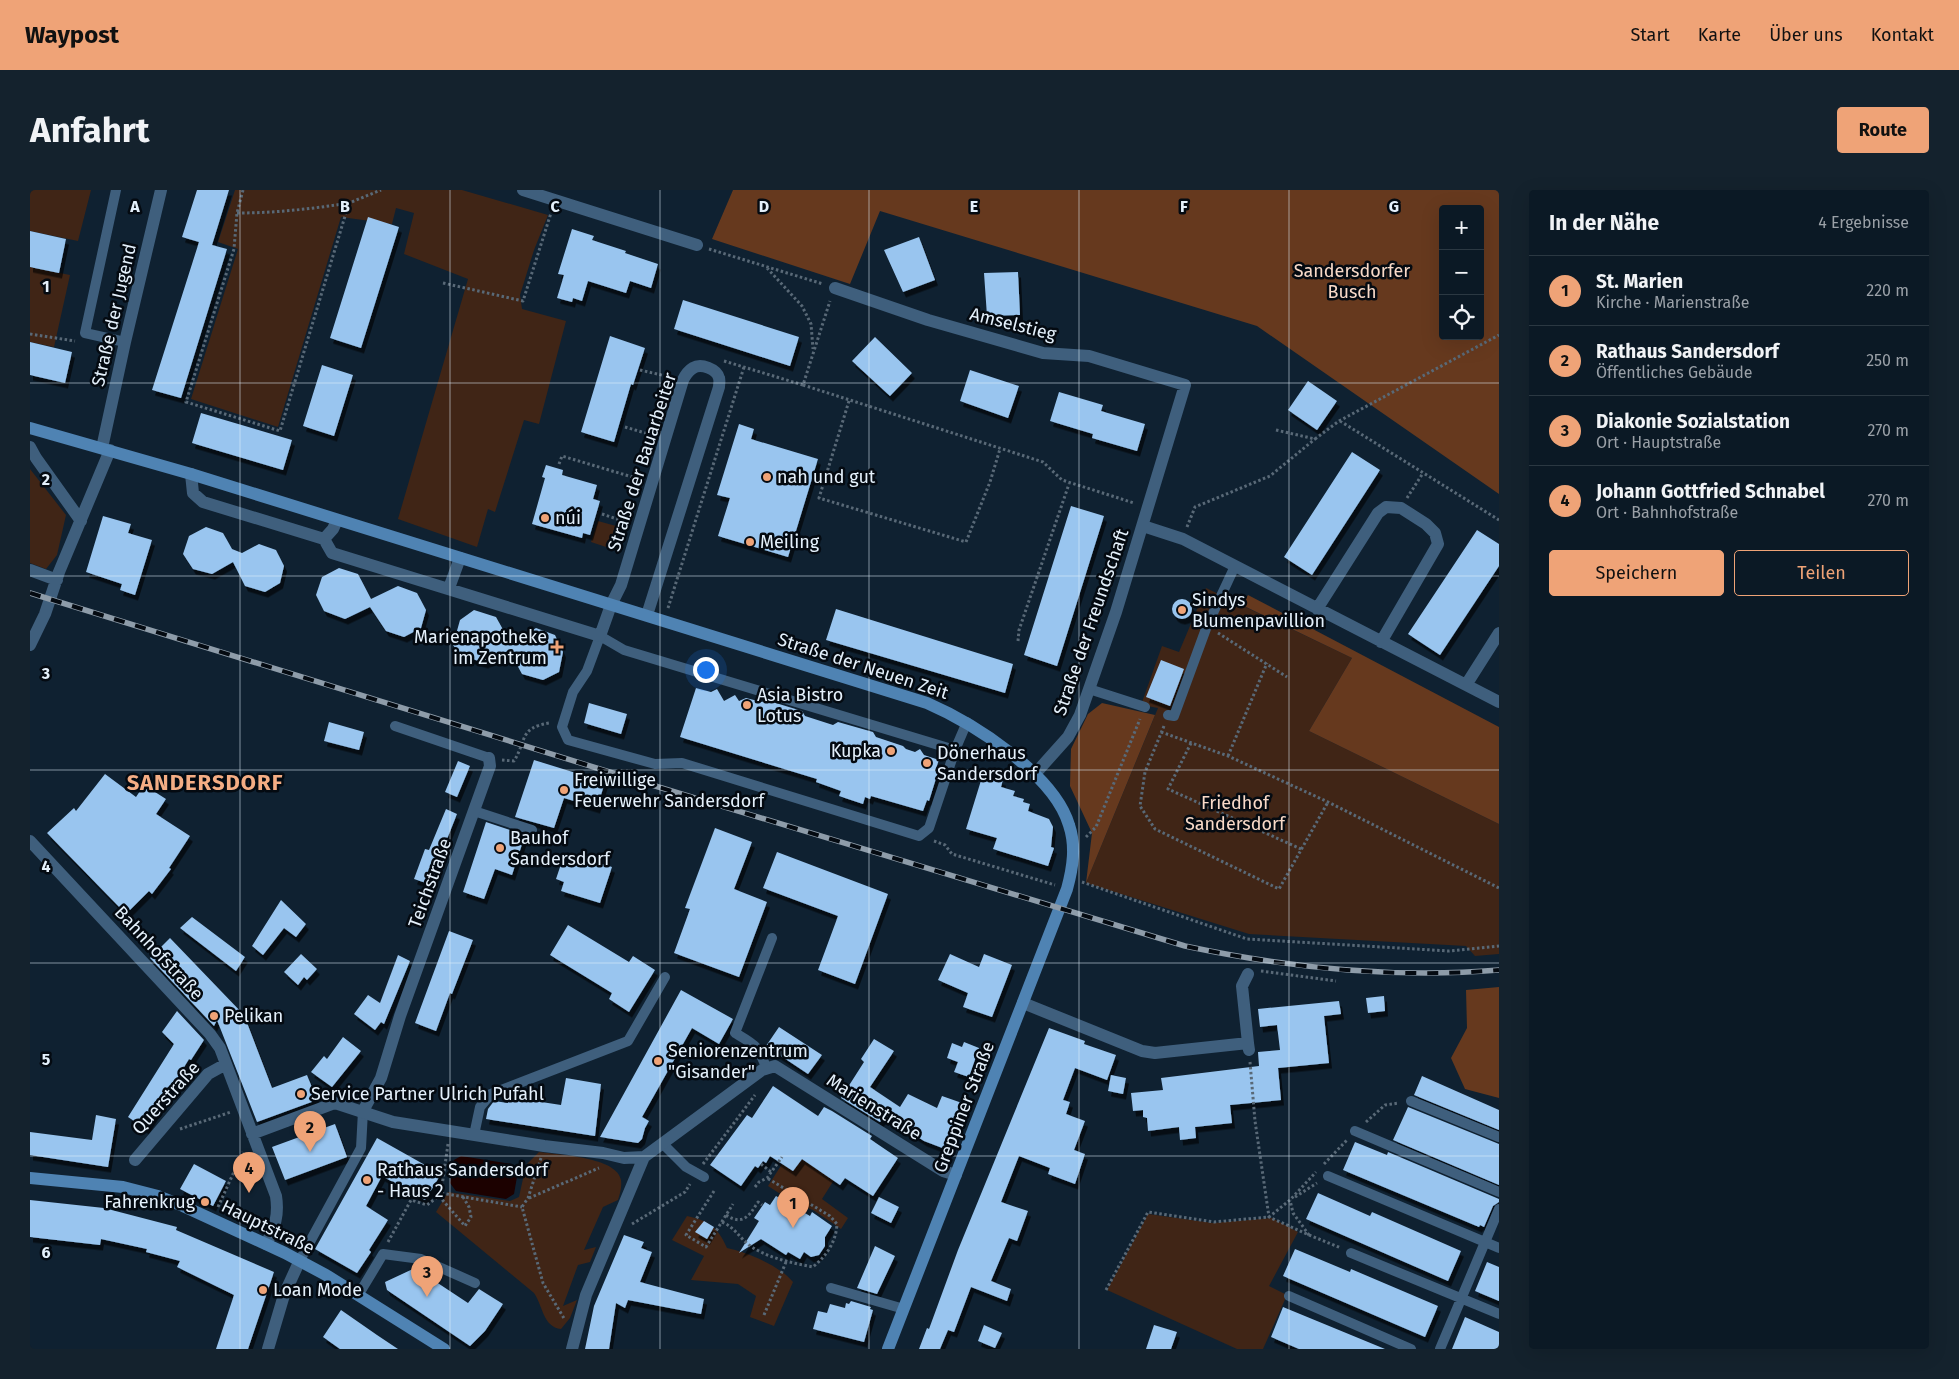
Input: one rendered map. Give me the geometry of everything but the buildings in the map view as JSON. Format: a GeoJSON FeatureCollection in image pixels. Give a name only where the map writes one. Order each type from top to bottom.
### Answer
{"type":"FeatureCollection","features":[{"type":"Feature","properties":{"kind":"street","name":"Straße der Jugend"},"geometry":{"type":"LineString","coordinates":[[106,449],[125,342],[161,190]]}},
{"type":"Feature","properties":{"kind":"street"},"geometry":{"type":"LineString","coordinates":[[523,190],[697,245]]}},
{"type":"Feature","properties":{"kind":"street","name":"Amselstieg"},"geometry":{"type":"LineString","coordinates":[[835,288],[928,320],[1043,353],[1089,356],[1185,385]]}},
{"type":"Feature","properties":{"kind":"street","name":"Straße der Bauarbeiter"},"geometry":{"type":"LineString","coordinates":[[611,604],[622,585],[683,380],[693,367],[709,368]]}},
{"type":"Feature","properties":{"kind":"street"},"geometry":{"type":"LineString","coordinates":[[647,616],[719,386],[720,378],[716,372],[709,368]]}},
{"type":"Feature","properties":{"kind":"street","name":"Straße der Freundschaft"},"geometry":{"type":"LineString","coordinates":[[1034,775],[1068,737],[1080,715],[1116,612],[1185,385]]}},
{"type":"Feature","properties":{"kind":"street","name":"Straße der Neuen Zeit"},"geometry":{"type":"LineString","coordinates":[[30,428],[191,474],[910,697],[940,709],[967,722],[1004,749],[1034,775],[1056,798],[1069,823],[1074,851],[1068,883]]}},
{"type":"Feature","properties":{"kind":"street"},"geometry":{"type":"LineString","coordinates":[[30,447],[81,521]]}},
{"type":"Feature","properties":{"kind":"street"},"geometry":{"type":"LineString","coordinates":[[30,645],[81,521],[106,449]]}},
{"type":"Feature","properties":{"kind":"street"},"geometry":{"type":"LineString","coordinates":[[191,474],[193,493],[203,502],[324,538],[332,553],[600,636],[611,604]]}},
{"type":"Feature","properties":{"kind":"street"},"geometry":{"type":"LineString","coordinates":[[1317,609],[1378,514],[1386,507],[1400,508],[1426,524],[1435,533],[1438,544],[1382,642]]}},
{"type":"Feature","properties":{"kind":"street"},"geometry":{"type":"LineString","coordinates":[[324,538],[333,529],[337,520]]}},
{"type":"Feature","properties":{"kind":"street","name":"Straße der Freundschaft"},"geometry":{"type":"LineString","coordinates":[[1143,526],[1183,539],[1499,702]]}},
{"type":"Feature","properties":{"kind":"street"},"geometry":{"type":"LineString","coordinates":[[450,588],[460,558]]}},
{"type":"Feature","properties":{"kind":"street"},"geometry":{"type":"LineString","coordinates":[[30,570],[57,580]]}},
{"type":"Feature","properties":{"kind":"street"},"geometry":{"type":"LineString","coordinates":[[1466,685],[1499,633]]}},
{"type":"Feature","properties":{"kind":"street","name":"Teichstraße"},"geometry":{"type":"LineString","coordinates":[[364,1111],[381,1078],[400,1016],[490,766],[489,758]]}},
{"type":"Feature","properties":{"kind":"street","name":"Bahnhofstraße"},"geometry":{"type":"LineString","coordinates":[[30,841],[210,1034],[220,1048],[276,1196],[278,1206],[275,1225],[266,1244]]}},
{"type":"Feature","properties":{"kind":"street","name":"Greppiner Straße"},"geometry":{"type":"LineString","coordinates":[[888,1349],[1023,1004],[1068,883]]}},
{"type":"Feature","properties":{"kind":"street"},"geometry":{"type":"LineString","coordinates":[[1023,1004],[1142,1051],[1155,1053],[1249,1047],[1242,986],[1248,974]]}},
{"type":"Feature","properties":{"kind":"street","name":"Querstraße"},"geometry":{"type":"LineString","coordinates":[[135,1160],[208,1074],[226,1064]]}},
{"type":"Feature","properties":{"kind":"street"},"geometry":{"type":"LineString","coordinates":[[255,1140],[335,1103],[393,1122],[450,1132],[544,1146],[603,1152],[624,1158],[644,1157],[771,1067]]}},
{"type":"Feature","properties":{"kind":"street","name":"Marienstraße"},"geometry":{"type":"LineString","coordinates":[[771,1067],[943,1171],[956,1175]]}},
{"type":"Feature","properties":{"kind":"street"},"geometry":{"type":"LineString","coordinates":[[574,1343],[586,1295],[644,1157]]}},
{"type":"Feature","properties":{"kind":"street","name":"Hauptstraße"},"geometry":{"type":"LineString","coordinates":[[30,1178],[123,1187],[158,1196],[300,1260],[359,1294],[440,1348]]}},
{"type":"Feature","properties":{"kind":"street"},"geometry":{"type":"LineString","coordinates":[[268,1349],[284,1295],[300,1260]]}},
{"type":"Feature","properties":{"kind":"lane"},"geometry":{"type":"LineString","coordinates":[[116,190],[85,333],[125,342]]}},
{"type":"Feature","properties":{"kind":"lane"},"geometry":{"type":"LineString","coordinates":[[1168,715],[1174,716],[1207,626],[1235,566]]}},
{"type":"Feature","properties":{"kind":"lane"},"geometry":{"type":"LineString","coordinates":[[955,750],[624,650],[600,636],[587,671],[573,692],[562,727],[568,740],[655,764],[682,763],[919,836],[929,828],[955,750],[967,722]]}},
{"type":"Feature","properties":{"kind":"lane"},"geometry":{"type":"LineString","coordinates":[[1090,689],[1145,707]]}},
{"type":"Feature","properties":{"kind":"lane"},"geometry":{"type":"LineString","coordinates":[[395,726],[489,758]]}},
{"type":"Feature","properties":{"kind":"lane"},"geometry":{"type":"LineString","coordinates":[[474,811],[532,830]]}},
{"type":"Feature","properties":{"kind":"lane"},"geometry":{"type":"LineString","coordinates":[[771,1067],[759,1049],[735,1033],[772,938]]}},
{"type":"Feature","properties":{"kind":"lane"},"geometry":{"type":"LineString","coordinates":[[474,1135],[480,1107],[491,1094],[628,1040],[665,977]]}},
{"type":"Feature","properties":{"kind":"lane"},"geometry":{"type":"LineString","coordinates":[[1412,1101],[1499,1137]]}},
{"type":"Feature","properties":{"kind":"lane","name":"Teichstraße"},"geometry":{"type":"LineString","coordinates":[[300,1260],[361,1148],[364,1111]]}},
{"type":"Feature","properties":{"kind":"lane"},"geometry":{"type":"LineString","coordinates":[[1355,1131],[1499,1192]]}},
{"type":"Feature","properties":{"kind":"lane"},"geometry":{"type":"LineString","coordinates":[[663,1144],[686,1167],[701,1175]]}},
{"type":"Feature","properties":{"kind":"lane"},"geometry":{"type":"LineString","coordinates":[[1328,1176],[1499,1248]]}},
{"type":"Feature","properties":{"kind":"lane"},"geometry":{"type":"LineString","coordinates":[[1440,1349],[1499,1209]]}},
{"type":"Feature","properties":{"kind":"lane"},"geometry":{"type":"LineString","coordinates":[[1351,1253],[1499,1314]]}},
{"type":"Feature","properties":{"kind":"lane"},"geometry":{"type":"LineString","coordinates":[[359,1294],[383,1254],[421,1259],[475,1283]]}},
{"type":"Feature","properties":{"kind":"lane"},"geometry":{"type":"LineString","coordinates":[[831,1288],[904,1309]]}},
{"type":"Feature","properties":{"kind":"lane"},"geometry":{"type":"LineString","coordinates":[[1288,1296],[1411,1349]]}},
{"type":"Feature","properties":{"kind":"path"},"geometry":{"type":"LineString","coordinates":[[243,190],[237,213],[234,249],[186,402],[280,431],[348,203]]}},
{"type":"Feature","properties":{"kind":"path"},"geometry":{"type":"LineString","coordinates":[[237,213],[269,213],[315,209],[348,203],[381,190]]}},
{"type":"Feature","properties":{"kind":"path"},"geometry":{"type":"LineString","coordinates":[[443,283],[523,301],[555,200]]}},
{"type":"Feature","properties":{"kind":"path"},"geometry":{"type":"LineString","coordinates":[[697,245],[835,288],[803,385]]}},
{"type":"Feature","properties":{"kind":"path"},"geometry":{"type":"LineString","coordinates":[[767,268],[802,306],[810,324],[814,350]]}},
{"type":"Feature","properties":{"kind":"path"},"geometry":{"type":"LineString","coordinates":[[30,334],[74,342],[85,333]]}},
{"type":"Feature","properties":{"kind":"path"},"geometry":{"type":"LineString","coordinates":[[1183,539],[1195,507],[1270,476],[1314,439],[1339,421],[1499,335]]}},
{"type":"Feature","properties":{"kind":"path"},"geometry":{"type":"LineString","coordinates":[[709,368],[721,360],[803,385],[1043,462],[1069,484],[1148,508]]}},
{"type":"Feature","properties":{"kind":"path"},"geometry":{"type":"LineString","coordinates":[[664,621],[744,367]]}},
{"type":"Feature","properties":{"kind":"path"},"geometry":{"type":"LineString","coordinates":[[640,370],[683,380]]}},
{"type":"Feature","properties":{"kind":"path"},"geometry":{"type":"LineString","coordinates":[[849,401],[819,498],[966,542],[990,482],[1000,449]]}},
{"type":"Feature","properties":{"kind":"path"},"geometry":{"type":"LineString","coordinates":[[1339,421],[1499,520]]}},
{"type":"Feature","properties":{"kind":"path"},"geometry":{"type":"LineString","coordinates":[[625,427],[665,439]]}},
{"type":"Feature","properties":{"kind":"path"},"geometry":{"type":"LineString","coordinates":[[1276,430],[1314,439]]}},
{"type":"Feature","properties":{"kind":"path"},"geometry":{"type":"LineString","coordinates":[[559,464],[562,456],[652,482]]}},
{"type":"Feature","properties":{"kind":"path"},"geometry":{"type":"LineString","coordinates":[[1400,508],[1423,473]]}},
{"type":"Feature","properties":{"kind":"path"},"geometry":{"type":"LineString","coordinates":[[1018,641],[1019,630],[1069,484]]}},
{"type":"Feature","properties":{"kind":"path"},"geometry":{"type":"LineString","coordinates":[[602,514],[639,527]]}},
{"type":"Feature","properties":{"kind":"path"},"geometry":{"type":"LineString","coordinates":[[1207,626],[1287,677]]}},
{"type":"Feature","properties":{"kind":"path"},"geometry":{"type":"LineString","coordinates":[[1228,756],[1267,663]]}},
{"type":"Feature","properties":{"kind":"path"},"geometry":{"type":"LineString","coordinates":[[1074,851],[1096,826],[1145,707]]}},
{"type":"Feature","properties":{"kind":"path"},"geometry":{"type":"LineString","coordinates":[[1168,715],[1145,772],[1140,806],[1155,829],[1279,889],[1328,802]]}},
{"type":"Feature","properties":{"kind":"path"},"geometry":{"type":"LineString","coordinates":[[489,758],[514,761],[525,734],[530,729],[548,723],[562,727]]}},
{"type":"Feature","properties":{"kind":"path"},"geometry":{"type":"LineString","coordinates":[[1161,732],[1228,756],[1328,802],[1499,888]]}},
{"type":"Feature","properties":{"kind":"path"},"geometry":{"type":"LineString","coordinates":[[1191,743],[1168,789],[1301,849]]}},
{"type":"Feature","properties":{"kind":"path"},"geometry":{"type":"LineString","coordinates":[[919,836],[945,844],[952,854],[1068,883],[1247,939],[1449,952],[1499,946]]}},
{"type":"Feature","properties":{"kind":"path"},"geometry":{"type":"LineString","coordinates":[[1248,974],[1259,970],[1336,981]]}},
{"type":"Feature","properties":{"kind":"path"},"geometry":{"type":"LineString","coordinates":[[1249,1047],[1255,1121],[1269,1217]]}},
{"type":"Feature","properties":{"kind":"path"},"geometry":{"type":"LineString","coordinates":[[610,1236],[685,1192],[701,1175],[757,1091]]}},
{"type":"Feature","properties":{"kind":"path"},"geometry":{"type":"LineString","coordinates":[[1290,1200],[1355,1131],[1385,1105],[1412,1101]]}},
{"type":"Feature","properties":{"kind":"path"},"geometry":{"type":"LineString","coordinates":[[158,1133],[167,1134],[243,1108]]}},
{"type":"Feature","properties":{"kind":"path"},"geometry":{"type":"LineString","coordinates":[[383,1254],[411,1200],[427,1205],[440,1194],[450,1132]]}},
{"type":"Feature","properties":{"kind":"path"},"geometry":{"type":"LineString","coordinates":[[212,1219],[243,1152],[255,1140]]}},
{"type":"Feature","properties":{"kind":"path"},"geometry":{"type":"LineString","coordinates":[[544,1146],[528,1198],[522,1207],[544,1283],[574,1343]]}},
{"type":"Feature","properties":{"kind":"path"},"geometry":{"type":"LineString","coordinates":[[528,1198],[600,1167],[603,1152]]}},
{"type":"Feature","properties":{"kind":"path"},"geometry":{"type":"LineString","coordinates":[[755,1187],[759,1182],[767,1178],[782,1157]]}},
{"type":"Feature","properties":{"kind":"path"},"geometry":{"type":"LineString","coordinates":[[761,1164],[772,1172]]}},
{"type":"Feature","properties":{"kind":"path"},"geometry":{"type":"LineString","coordinates":[[1269,1217],[1290,1200],[1328,1176]]}},
{"type":"Feature","properties":{"kind":"path"},"geometry":{"type":"LineString","coordinates":[[722,1222],[732,1226],[750,1246],[786,1262],[814,1267],[826,1256],[836,1235],[837,1224],[830,1216],[767,1178]]}},
{"type":"Feature","properties":{"kind":"path"},"geometry":{"type":"LineString","coordinates":[[714,1191],[686,1235],[706,1246],[733,1204]]}},
{"type":"Feature","properties":{"kind":"path"},"geometry":{"type":"LineString","coordinates":[[440,1194],[522,1207]]}},
{"type":"Feature","properties":{"kind":"path"},"geometry":{"type":"LineString","coordinates":[[440,1194],[465,1226],[472,1217],[463,1197]]}},
{"type":"Feature","properties":{"kind":"path"},"geometry":{"type":"LineString","coordinates":[[1290,1200],[1293,1213],[1310,1235]]}},
{"type":"Feature","properties":{"kind":"path"},"geometry":{"type":"LineString","coordinates":[[726,1215],[733,1219],[742,1219],[750,1214],[757,1202],[762,1205]]}},
{"type":"Feature","properties":{"kind":"path"},"geometry":{"type":"LineString","coordinates":[[1106,1290],[1148,1212],[1214,1222],[1269,1217],[1351,1253]]}},
{"type":"Feature","properties":{"kind":"path"},"geometry":{"type":"LineString","coordinates":[[764,1315],[786,1262]]}},
{"type":"Feature","properties":{"kind":"green space"},"geometry":{"type":"Polygon","coordinates":[[[30,190],[91,190],[78,241],[30,231],[30,190]]]}},
{"type":"Feature","properties":{"kind":"green space"},"geometry":{"type":"Polygon","coordinates":[[[235,190],[462,190],[548,215],[534,250],[520,295],[522,309],[566,321],[539,424],[524,420],[495,512],[488,509],[477,547],[398,519],[468,279],[404,254],[414,213],[396,208],[392,224],[341,217],[278,427],[191,399],[238,249],[218,242],[235,190]]]}},
{"type":"Feature","properties":{"kind":"green space","name":"Sandersdorfer Busch"},"geometry":{"type":"Polygon","coordinates":[[[733,190],[1499,190],[1499,494],[1257,326],[880,211],[850,284],[712,239],[733,190]]]}},
{"type":"Feature","properties":{"kind":"green space"},"geometry":{"type":"Polygon","coordinates":[[[30,267],[70,275],[54,347],[30,342],[30,267]]]}},
{"type":"Feature","properties":{"kind":"green space"},"geometry":{"type":"Polygon","coordinates":[[[30,469],[66,515],[57,555],[46,569],[30,563],[30,469]]]}},
{"type":"Feature","properties":{"kind":"green space"},"geometry":{"type":"Polygon","coordinates":[[[598,521],[616,526],[609,548],[591,542],[598,521]]]}},
{"type":"Feature","properties":{"kind":"green space","name":"Friedhof Sandersdorf"},"geometry":{"type":"Polygon","coordinates":[[[1206,588],[1352,658],[1309,731],[1499,824],[1499,954],[1475,956],[1466,946],[1249,934],[1086,883],[1158,708],[1141,705],[1162,646],[1179,652],[1206,588]]]}},
{"type":"Feature","properties":{"kind":"green space"},"geometry":{"type":"Polygon","coordinates":[[[1248,595],[1499,727],[1499,824],[1309,731],[1352,658],[1242,605],[1248,595]]]}},
{"type":"Feature","properties":{"kind":"green space"},"geometry":{"type":"Polygon","coordinates":[[[1102,703],[1155,715],[1086,883],[1092,833],[1070,786],[1071,749],[1088,714],[1102,703]]]}},
{"type":"Feature","properties":{"kind":"green space"},"geometry":{"type":"Polygon","coordinates":[[[1499,987],[1499,1098],[1465,1089],[1451,1058],[1467,1028],[1466,990],[1499,987]]]}},
{"type":"Feature","properties":{"kind":"green space"},"geometry":{"type":"Polygon","coordinates":[[[539,1152],[586,1158],[599,1162],[617,1172],[621,1180],[618,1200],[603,1207],[584,1250],[596,1247],[590,1262],[578,1265],[563,1306],[577,1300],[570,1318],[561,1329],[550,1324],[547,1320],[534,1293],[436,1212],[448,1192],[510,1201],[519,1197],[526,1165],[539,1152]]]}},
{"type":"Feature","properties":{"kind":"green space"},"geometry":{"type":"Polygon","coordinates":[[[802,1159],[834,1180],[822,1199],[848,1218],[841,1229],[813,1210],[796,1204],[768,1186],[782,1164],[793,1171],[802,1159]]]}},
{"type":"Feature","properties":{"kind":"green space"},"geometry":{"type":"Polygon","coordinates":[[[1148,1214],[1213,1223],[1272,1218],[1298,1232],[1269,1286],[1287,1295],[1263,1349],[1237,1349],[1107,1290],[1148,1214]]]}},
{"type":"Feature","properties":{"kind":"green space"},"geometry":{"type":"Polygon","coordinates":[[[687,1216],[702,1220],[712,1226],[720,1235],[727,1248],[763,1260],[780,1270],[793,1282],[774,1326],[750,1317],[756,1296],[738,1284],[691,1280],[704,1256],[672,1240],[687,1216]]]}},
{"type":"Feature","properties":{"kind":"shaded area"},"geometry":{"type":"Polygon","coordinates":[[[461,1156],[512,1164],[518,1171],[514,1194],[506,1199],[456,1191],[450,1183],[454,1160],[461,1156]]]}},
{"type":"Feature","properties":{"kind":"railway"},"geometry":{"type":"LineString","coordinates":[[30,593],[642,782],[1185,946],[1224,954],[1341,970],[1420,973],[1499,970]]}},
{"type":"Feature","properties":{"kind":"place","name":"nah und gut"},"geometry":{"type":"Point","coordinates":[767,477]}},
{"type":"Feature","properties":{"kind":"place","name":"núi"},"geometry":{"type":"Point","coordinates":[545,518]}},
{"type":"Feature","properties":{"kind":"place","name":"Meiling"},"geometry":{"type":"Point","coordinates":[750,542]}},
{"type":"Feature","properties":{"kind":"place","name":"Sindys Blumenpavillion"},"geometry":{"type":"Point","coordinates":[1182,610]}},
{"type":"Feature","properties":{"kind":"place","name":"Marienapotheke im Zentrum"},"geometry":{"type":"Point","coordinates":[557,647]}},
{"type":"Feature","properties":{"kind":"place","name":"Asia Bistro Lotus"},"geometry":{"type":"Point","coordinates":[747,705]}},
{"type":"Feature","properties":{"kind":"place","name":"Kupka"},"geometry":{"type":"Point","coordinates":[891,751]}},
{"type":"Feature","properties":{"kind":"place","name":"Dönerhaus Sandersdorf"},"geometry":{"type":"Point","coordinates":[927,763]}},
{"type":"Feature","properties":{"kind":"place","name":"Freiwillige Feuerwehr Sandersdorf"},"geometry":{"type":"Point","coordinates":[564,790]}},
{"type":"Feature","properties":{"kind":"place","name":"Bauhof Sandersdorf"},"geometry":{"type":"Point","coordinates":[500,848]}},
{"type":"Feature","properties":{"kind":"place","name":"Pelikan"},"geometry":{"type":"Point","coordinates":[214,1016]}},
{"type":"Feature","properties":{"kind":"place","name":"Seniorenzentrum \"Gisander\""},"geometry":{"type":"Point","coordinates":[658,1061]}},
{"type":"Feature","properties":{"kind":"place","name":"Service Partner Ulrich Pufahl"},"geometry":{"type":"Point","coordinates":[301,1094]}},
{"type":"Feature","properties":{"kind":"place","name":"Rathaus Sandersdorf"},"geometry":{"type":"Point","coordinates":[310,1152]}},
{"type":"Feature","properties":{"kind":"place","name":"Rathaus Sandersdorf - Haus 2"},"geometry":{"type":"Point","coordinates":[367,1180]}},
{"type":"Feature","properties":{"kind":"place","name":"Johann Gottfried Schnabel"},"geometry":{"type":"Point","coordinates":[249,1193]}},
{"type":"Feature","properties":{"kind":"place","name":"Fahrenkrug"},"geometry":{"type":"Point","coordinates":[205,1202]}},
{"type":"Feature","properties":{"kind":"place","name":"St. Marien"},"geometry":{"type":"Point","coordinates":[793,1228]}},
{"type":"Feature","properties":{"kind":"place","name":"Loan Mode"},"geometry":{"type":"Point","coordinates":[263,1290]}},
{"type":"Feature","properties":{"kind":"place","name":"Diakonie Sozialstation"},"geometry":{"type":"Point","coordinates":[427,1297]}},
{"type":"Feature","properties":{"kind":"district","name":"SANDERSDORF"},"geometry":{"type":"Point","coordinates":[205,782]}}]}
